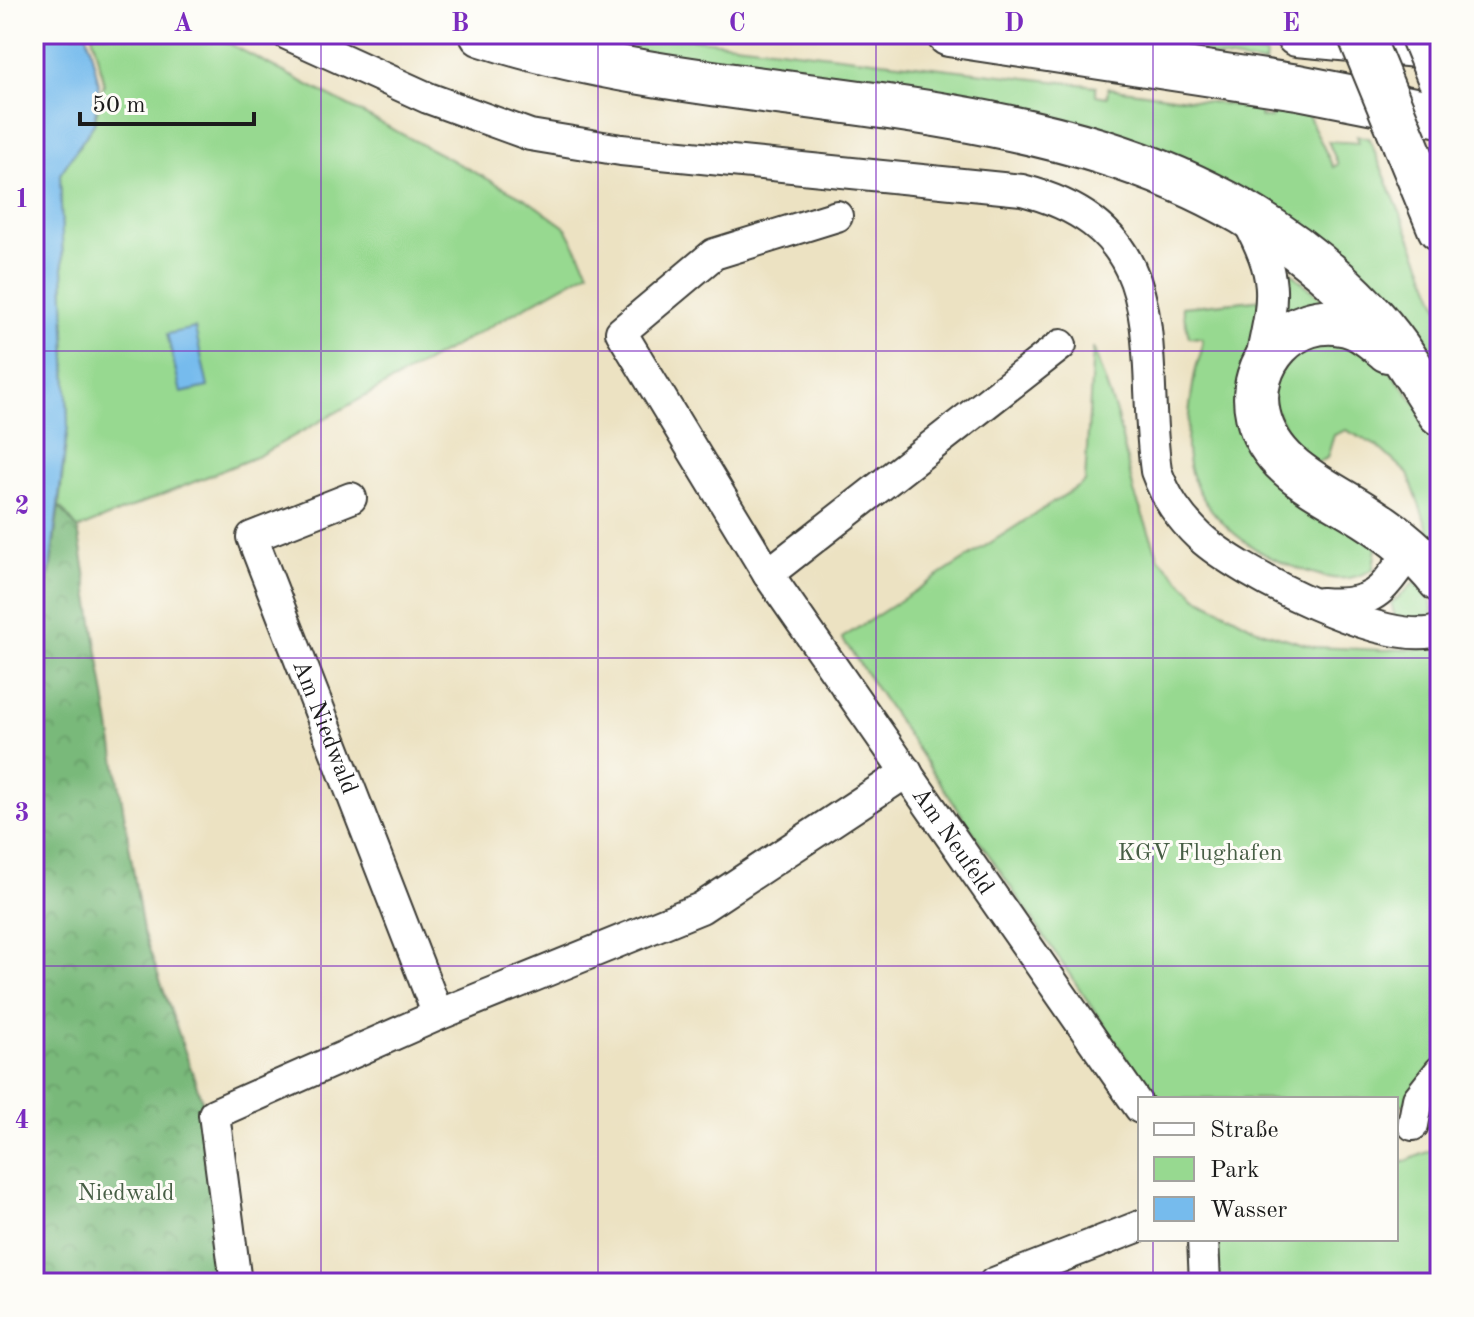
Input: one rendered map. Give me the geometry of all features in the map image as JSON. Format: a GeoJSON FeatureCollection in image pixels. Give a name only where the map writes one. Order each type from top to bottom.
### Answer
{"type":"FeatureCollection","features":[{"type":"Feature","properties":{"kind":"highway"},"geometry":{"type":"LineString","coordinates":[[482,34],[532,50],[637,72],[875,105],[1052,136],[1156,168],[1243,213],[1309,259],[1366,309],[1440,413]]}},
{"type":"Feature","properties":{"kind":"highway"},"geometry":{"type":"LineString","coordinates":[[949,34],[1298,87],[1440,115]]}},
{"type":"Feature","properties":{"kind":"highway"},"geometry":{"type":"LineString","coordinates":[[1297,34],[1440,47]]}},
{"type":"Feature","properties":{"kind":"highway"},"geometry":{"type":"LineString","coordinates":[[1360,34],[1440,228]]}},
{"type":"Feature","properties":{"kind":"highway"},"geometry":{"type":"LineString","coordinates":[[1422,34],[1440,78]]}},
{"type":"Feature","properties":{"kind":"highway"},"geometry":{"type":"LineString","coordinates":[[1298,87],[1440,99]]}},
{"type":"Feature","properties":{"kind":"highway"},"geometry":{"type":"LineString","coordinates":[[1415,375],[1369,335],[1345,323],[1322,322],[1288,335],[1259,369],[1255,399],[1258,417],[1267,438],[1284,462],[1299,475],[1368,517],[1434,573]]}},
{"type":"Feature","properties":{"kind":"street"},"geometry":{"type":"LineString","coordinates":[[287,34],[428,98],[530,135],[621,150],[1022,190],[1079,209],[1096,222],[1114,243],[1140,293],[1145,318],[1156,471],[1165,495],[1202,539],[1239,566],[1356,623],[1420,634],[1440,630]]}},
{"type":"Feature","properties":{"kind":"street"},"geometry":{"type":"LineString","coordinates":[[1243,213],[1263,250],[1274,293],[1259,369]]}},
{"type":"Feature","properties":{"kind":"street","name":"Am Neufeld"},"geometry":{"type":"LineString","coordinates":[[837,216],[714,254],[621,332],[768,574],[1138,1105]]}},
{"type":"Feature","properties":{"kind":"street"},"geometry":{"type":"LineString","coordinates":[[768,574],[1061,345]]}},
{"type":"Feature","properties":{"kind":"street","name":"Am Niedwald"},"geometry":{"type":"LineString","coordinates":[[351,498],[252,537],[438,1015]]}},
{"type":"Feature","properties":{"kind":"street"},"geometry":{"type":"LineString","coordinates":[[1315,602],[1364,600],[1385,585],[1401,563],[1409,558],[1434,573]]}},
{"type":"Feature","properties":{"kind":"street"},"geometry":{"type":"LineString","coordinates":[[236,1283],[214,1114],[438,1015],[701,908],[907,772]]}},
{"type":"Feature","properties":{"kind":"street"},"geometry":{"type":"LineString","coordinates":[[1416,1124],[1418,1099],[1440,1071]]}},
{"type":"Feature","properties":{"kind":"street"},"geometry":{"type":"LineString","coordinates":[[994,1283],[1138,1227]]}},
{"type":"Feature","properties":{"kind":"street"},"geometry":{"type":"LineString","coordinates":[[1203,1241],[1205,1283]]}},
{"type":"Feature","properties":{"kind":"green space"},"geometry":{"type":"Polygon","coordinates":[[[92,34],[211,34],[526,199],[566,228],[589,271],[258,456],[78,529],[59,506],[68,425],[60,174],[94,124],[104,84],[92,34]]]}},
{"type":"Feature","properties":{"kind":"green space"},"geometry":{"type":"Polygon","coordinates":[[[509,34],[649,34],[1096,86],[1096,95],[1107,97],[1108,88],[1261,109],[1260,117],[1271,118],[1272,110],[1308,115],[1333,167],[1338,164],[1328,141],[1359,143],[1357,136],[1369,138],[1440,309],[1440,383],[1225,191],[509,34]]]}},
{"type":"Feature","properties":{"kind":"green space"},"geometry":{"type":"Polygon","coordinates":[[[1068,34],[1137,34],[1266,55],[1265,64],[1068,34]]]}},
{"type":"Feature","properties":{"kind":"green space"},"geometry":{"type":"Polygon","coordinates":[[[1273,257],[1337,312],[1277,334],[1273,257]]]}},
{"type":"Feature","properties":{"kind":"green space"},"geometry":{"type":"Polygon","coordinates":[[[1266,299],[1242,378],[1376,548],[1373,569],[1352,578],[1332,578],[1312,573],[1272,558],[1253,547],[1219,519],[1195,483],[1187,441],[1192,390],[1202,338],[1189,337],[1182,307],[1266,299]]]}},
{"type":"Feature","properties":{"kind":"green space"},"geometry":{"type":"Polygon","coordinates":[[[1317,337],[1375,352],[1418,406],[1440,442],[1440,562],[1408,474],[1377,446],[1346,430],[1334,435],[1327,458],[1315,464],[1304,462],[1270,400],[1272,376],[1317,337]]]}},
{"type":"Feature","properties":{"kind":"green space","name":"KGV Flughafen"},"geometry":{"type":"Polygon","coordinates":[[[1093,347],[1117,416],[1134,492],[1159,558],[1197,597],[1258,630],[1314,647],[1384,650],[1440,648],[1440,1091],[1398,1106],[1398,1097],[1153,1097],[842,638],[1085,482],[1093,347]]]}},
{"type":"Feature","properties":{"kind":"green space","name":"Niedwald"},"geometry":{"type":"Polygon","coordinates":[[[59,506],[78,529],[143,931],[207,1115],[230,1283],[34,1283],[34,601],[50,574],[59,506]]]}},
{"type":"Feature","properties":{"kind":"green space"},"geometry":{"type":"Polygon","coordinates":[[[1415,582],[1430,593],[1433,618],[1397,622],[1391,604],[1415,582]]]}},
{"type":"Feature","properties":{"kind":"green space"},"geometry":{"type":"Polygon","coordinates":[[[1440,1147],[1440,1283],[1206,1283],[1211,1241],[1398,1241],[1398,1164],[1440,1147]]]}},
{"type":"Feature","properties":{"kind":"water"},"geometry":{"type":"Polygon","coordinates":[[[34,34],[87,34],[99,84],[94,124],[60,174],[68,425],[49,576],[34,600],[34,34]]]}},
{"type":"Feature","properties":{"kind":"water"},"geometry":{"type":"Polygon","coordinates":[[[195,328],[208,387],[181,393],[167,334],[195,328]]]}}]}
